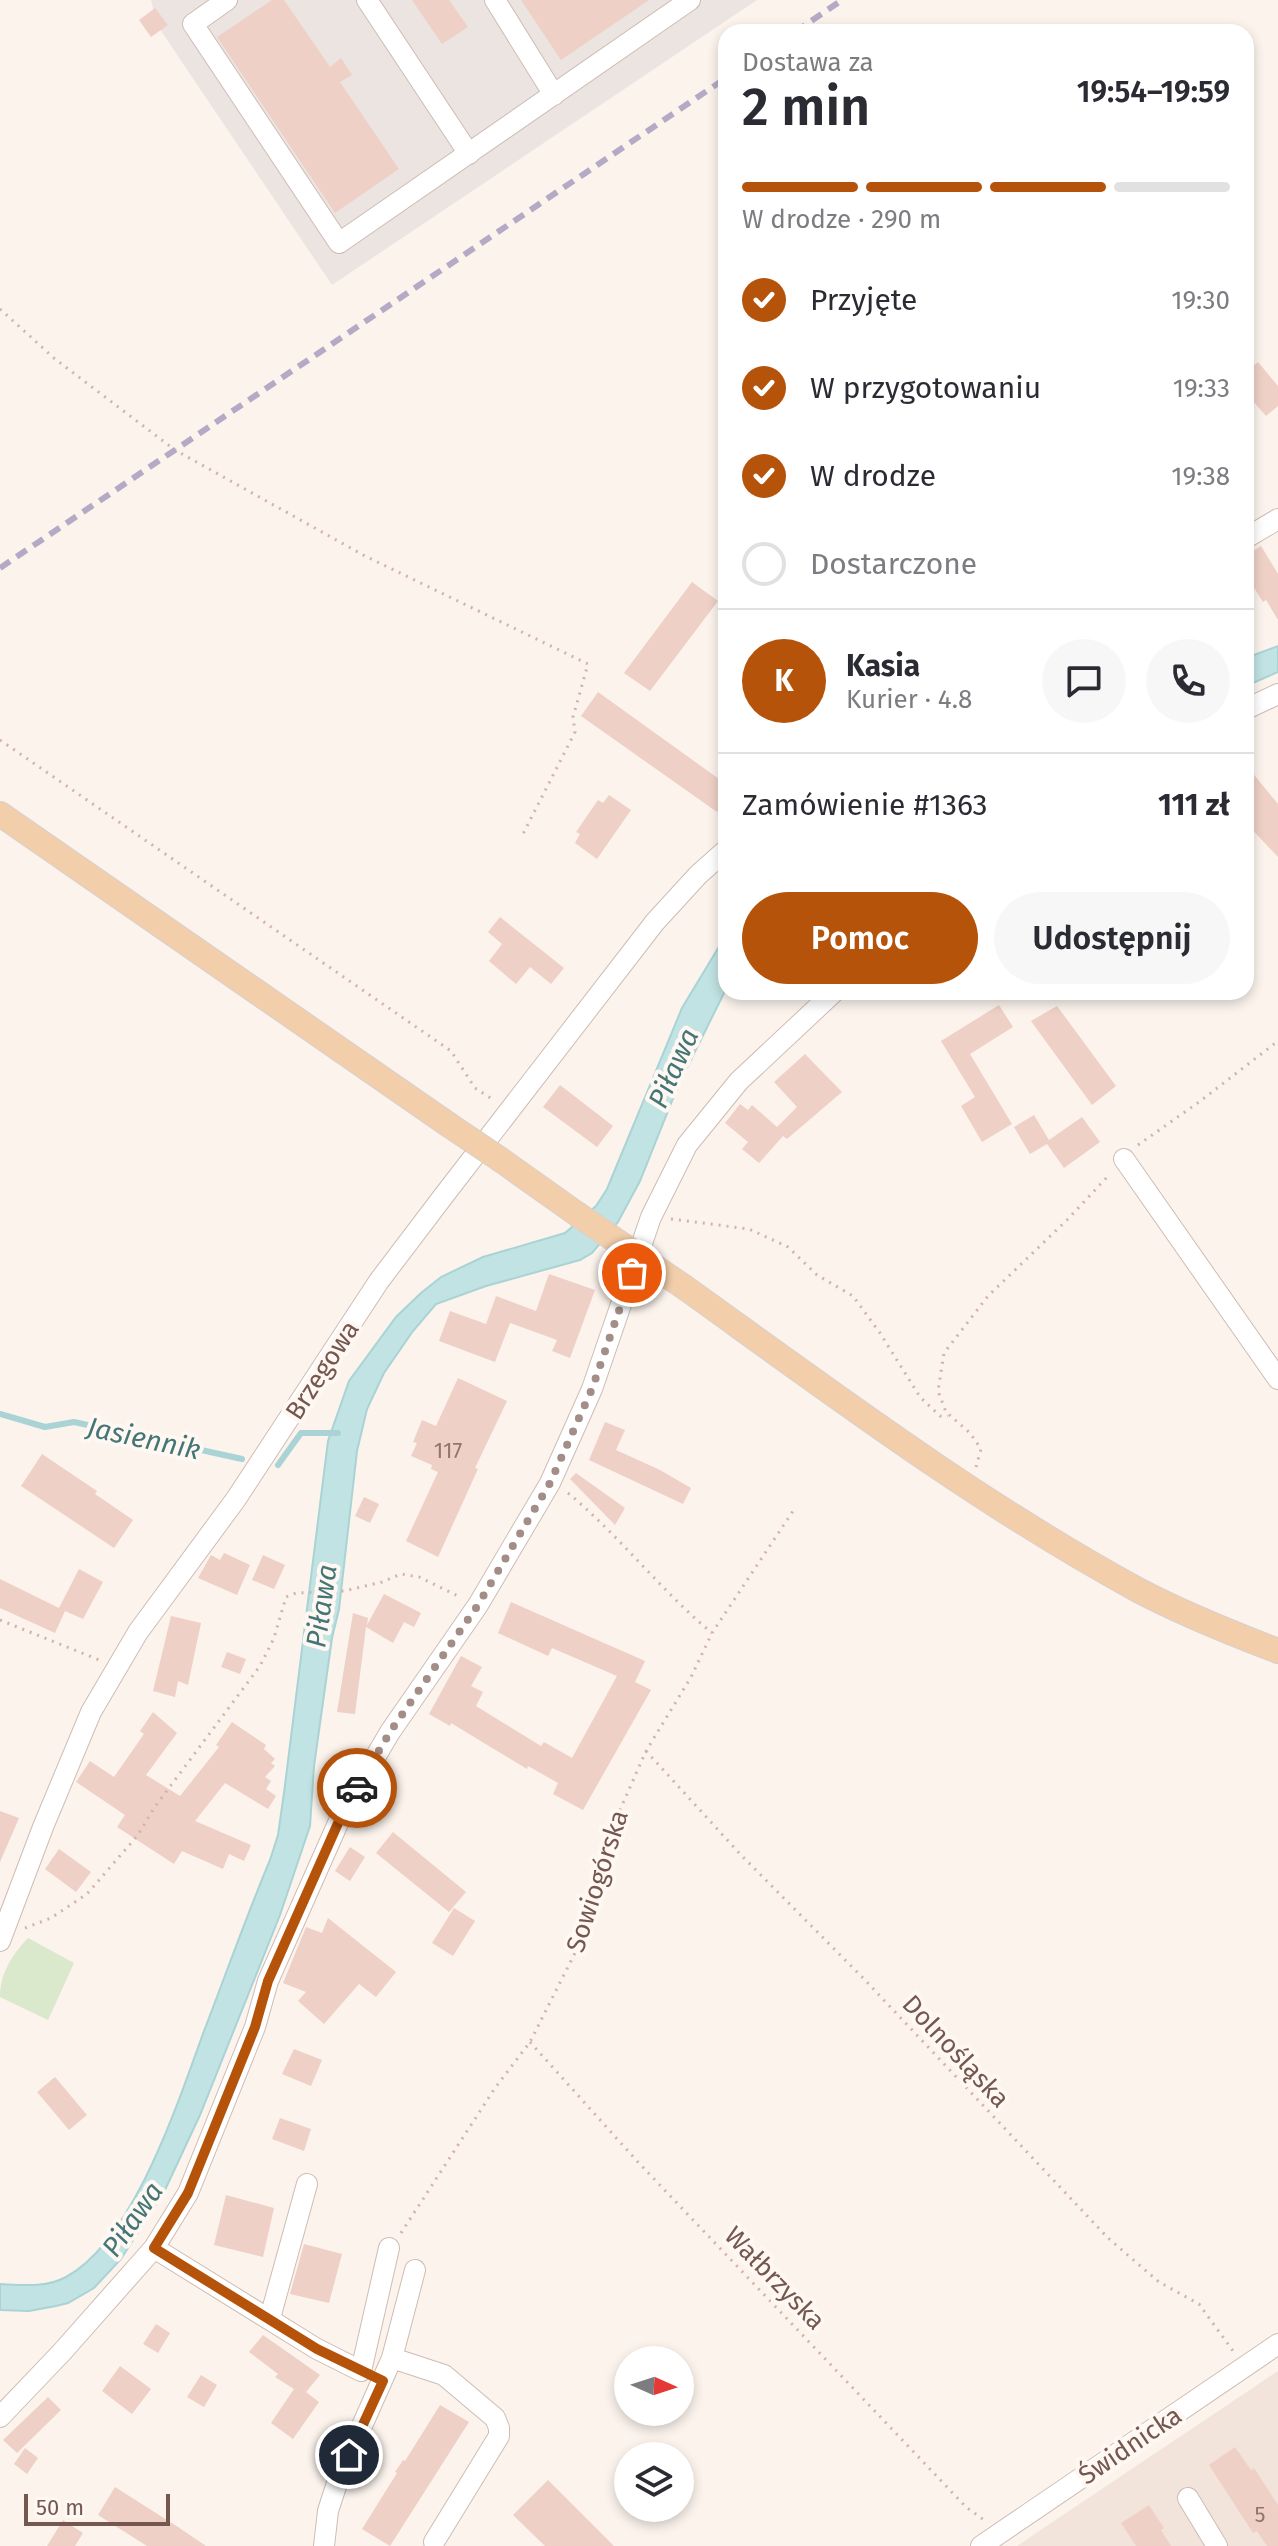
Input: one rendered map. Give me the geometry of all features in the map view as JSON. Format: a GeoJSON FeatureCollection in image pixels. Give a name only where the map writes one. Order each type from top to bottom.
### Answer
{"type":"FeatureCollection","features":[{"type":"Feature","properties":{"kind":"main road"},"geometry":{"type":"LineString","coordinates":[[0,814],[687,1289],[847,1404],[1056,1543],[1141,1591],[1278,1651]]}},
{"type":"Feature","properties":{"kind":"street"},"geometry":{"type":"LineString","coordinates":[[227,0],[193,24],[339,243],[690,0]]}},
{"type":"Feature","properties":{"kind":"street"},"geometry":{"type":"LineString","coordinates":[[367,0],[469,154]]}},
{"type":"Feature","properties":{"kind":"street"},"geometry":{"type":"LineString","coordinates":[[495,0],[554,95]]}},
{"type":"Feature","properties":{"kind":"street"},"geometry":{"type":"LineString","coordinates":[[1254,533],[1278,519]]}},
{"type":"Feature","properties":{"kind":"street"},"geometry":{"type":"LineString","coordinates":[[1254,705],[1278,694]]}},
{"type":"Feature","properties":{"kind":"street","name":"Brzegowa"},"geometry":{"type":"LineString","coordinates":[[3,1933],[91,1712],[138,1632],[236,1499],[379,1281],[655,922],[718,857]]}},
{"type":"Feature","properties":{"kind":"street"},"geometry":{"type":"LineString","coordinates":[[0,2417],[154,2248],[188,2193],[255,2027],[268,1981],[343,1812],[390,1732],[478,1605],[550,1483],[592,1389],[651,1217],[674,1169],[702,1123],[739,1081],[825,1000]]}},
{"type":"Feature","properties":{"kind":"street"},"geometry":{"type":"LineString","coordinates":[[1124,1159],[1278,1379]]}},
{"type":"Feature","properties":{"kind":"street"},"geometry":{"type":"LineString","coordinates":[[270,2318],[307,2184]]}},
{"type":"Feature","properties":{"kind":"street"},"geometry":{"type":"LineString","coordinates":[[154,2248],[317,2349],[383,2381]]}},
{"type":"Feature","properties":{"kind":"street"},"geometry":{"type":"LineString","coordinates":[[361,2371],[389,2248]]}},
{"type":"Feature","properties":{"kind":"street"},"geometry":{"type":"LineString","coordinates":[[324,2546],[328,2511],[338,2480],[392,2358],[415,2270]]}},
{"type":"Feature","properties":{"kind":"street","name":"Świdnicka"},"geometry":{"type":"LineString","coordinates":[[981,2546],[1006,2540],[1278,2344]]}},
{"type":"Feature","properties":{"kind":"street"},"geometry":{"type":"LineString","coordinates":[[392,2358],[444,2375],[495,2418],[499,2428],[499,2436],[434,2542]]}},
{"type":"Feature","properties":{"kind":"street"},"geometry":{"type":"LineString","coordinates":[[1188,2498],[1217,2546]]}},
{"type":"Feature","properties":{"kind":"path"},"geometry":{"type":"LineString","coordinates":[[0,309],[55,359],[175,450],[365,556],[588,664],[573,717],[575,732],[523,834]]}},
{"type":"Feature","properties":{"kind":"path"},"geometry":{"type":"LineString","coordinates":[[0,740],[451,1051],[475,1088],[510,1111]]}},
{"type":"Feature","properties":{"kind":"path"},"geometry":{"type":"LineString","coordinates":[[966,1484],[978,1465],[981,1449],[970,1433],[946,1412],[938,1391],[944,1353],[988,1296],[1067,1220],[1134,1148],[1278,1041]]}},
{"type":"Feature","properties":{"kind":"path"},"geometry":{"type":"LineString","coordinates":[[651,1217],[749,1229],[788,1247],[817,1275],[853,1296],[920,1397],[940,1416],[949,1416]]}},
{"type":"Feature","properties":{"kind":"path"},"geometry":{"type":"LineString","coordinates":[[550,1483],[570,1494],[616,1537],[684,1610],[712,1633]]}},
{"type":"Feature","properties":{"kind":"path","name":"Sowiogórska"},"geometry":{"type":"LineString","coordinates":[[389,2248],[434,2185],[495,2088],[530,2042],[576,1951],[599,1886],[620,1810],[646,1751],[691,1677],[712,1633],[795,1508]]}},
{"type":"Feature","properties":{"kind":"path"},"geometry":{"type":"LineString","coordinates":[[3,1933],[51,1918],[87,1894],[108,1872],[260,1666],[274,1638],[286,1597],[308,1592],[344,1591],[401,1574],[419,1577],[478,1605]]}},
{"type":"Feature","properties":{"kind":"path"},"geometry":{"type":"LineString","coordinates":[[0,1620],[118,1668]]}},
{"type":"Feature","properties":{"kind":"path","name":"Dolnośląska"},"geometry":{"type":"LineString","coordinates":[[646,1751],[741,1855],[864,1979],[1108,2238],[1159,2282],[1199,2304],[1244,2367]]}},
{"type":"Feature","properties":{"kind":"path","name":"Wałbrzyska"},"geometry":{"type":"LineString","coordinates":[[530,2042],[637,2161],[966,2507],[1006,2540]]}},
{"type":"Feature","properties":{"kind":"shaded area"},"geometry":{"type":"Polygon","coordinates":[[[151,0],[757,0],[332,285],[157,25],[151,0]]]}},
{"type":"Feature","properties":{"kind":"shaded area"},"geometry":{"type":"Polygon","coordinates":[[[1278,2371],[1278,2546],[1017,2546],[1066,2513],[1278,2371]]]}},
{"type":"Feature","properties":{"kind":"green space"},"geometry":{"type":"Polygon","coordinates":[[[28,1938],[74,1963],[48,2020],[0,1997],[8,1965],[28,1938]]]}},
{"type":"Feature","properties":{"kind":"water"},"geometry":{"type":"Polygon","coordinates":[[[1278,646],[1278,672],[1254,682],[1254,655],[1278,646]]]}},
{"type":"Feature","properties":{"kind":"water","name":"Piława"},"geometry":{"type":"Polygon","coordinates":[[[718,948],[718,1000],[721,1000],[678,1086],[640,1181],[618,1222],[592,1253],[580,1260],[486,1286],[436,1304],[384,1373],[367,1409],[357,1451],[339,1609],[314,1766],[310,1826],[280,1915],[200,2115],[165,2190],[121,2259],[94,2288],[68,2303],[56,2306],[29,2311],[0,2310],[0,2284],[42,2284],[66,2277],[90,2259],[113,2233],[133,2202],[167,2130],[270,1860],[278,1835],[284,1793],[328,1441],[349,1381],[396,1317],[441,1277],[483,1257],[565,1233],[596,1206],[607,1189],[682,1008],[718,948]]]}},
{"type":"Feature","properties":{"kind":"building"},"geometry":{"type":"Polygon","coordinates":[[[272,0],[284,0],[330,67],[341,58],[352,75],[340,82],[399,169],[335,213],[217,37],[272,0]]]}},
{"type":"Feature","properties":{"kind":"building"},"geometry":{"type":"Polygon","coordinates":[[[412,0],[449,0],[468,27],[442,44],[412,0]]]}},
{"type":"Feature","properties":{"kind":"building"},"geometry":{"type":"Polygon","coordinates":[[[521,0],[649,0],[561,60],[521,0]]]}},
{"type":"Feature","properties":{"kind":"building"},"geometry":{"type":"Polygon","coordinates":[[[155,8],[168,25],[151,37],[139,20],[155,8]]]}},
{"type":"Feature","properties":{"kind":"building"},"geometry":{"type":"Polygon","coordinates":[[[1258,362],[1278,386],[1278,406],[1266,416],[1254,402],[1254,365],[1258,362]]]}},
{"type":"Feature","properties":{"kind":"building"},"geometry":{"type":"Polygon","coordinates":[[[1261,546],[1278,574],[1278,620],[1254,588],[1254,550],[1261,546]]]}},
{"type":"Feature","properties":{"kind":"building"},"geometry":{"type":"Polygon","coordinates":[[[692,582],[718,601],[650,691],[624,673],[692,582]]]}},
{"type":"Feature","properties":{"kind":"building"},"geometry":{"type":"Polygon","coordinates":[[[598,692],[718,778],[718,811],[717,812],[581,716],[598,692]]]}},
{"type":"Feature","properties":{"kind":"building"},"geometry":{"type":"Polygon","coordinates":[[[1254,775],[1278,804],[1278,857],[1254,832],[1254,775]]]}},
{"type":"Feature","properties":{"kind":"building"},"geometry":{"type":"Polygon","coordinates":[[[609,795],[631,810],[597,859],[575,843],[580,834],[576,832],[598,800],[603,803],[609,795]]]}},
{"type":"Feature","properties":{"kind":"building"},"geometry":{"type":"Polygon","coordinates":[[[500,917],[564,968],[551,984],[530,967],[516,984],[489,961],[502,944],[488,932],[500,917]]]}},
{"type":"Feature","properties":{"kind":"building"},"geometry":{"type":"Polygon","coordinates":[[[999,1005],[1013,1027],[970,1054],[1012,1124],[982,1142],[961,1106],[975,1097],[941,1041],[999,1005]]]}},
{"type":"Feature","properties":{"kind":"building"},"geometry":{"type":"Polygon","coordinates":[[[1057,1006],[1116,1086],[1092,1105],[1031,1021],[1057,1006]]]}},
{"type":"Feature","properties":{"kind":"building"},"geometry":{"type":"Polygon","coordinates":[[[805,1054],[842,1092],[787,1139],[783,1136],[759,1163],[742,1149],[748,1142],[725,1123],[740,1104],[748,1110],[752,1105],[777,1127],[797,1107],[774,1082],[805,1054]]]}},
{"type":"Feature","properties":{"kind":"building"},"geometry":{"type":"Polygon","coordinates":[[[560,1085],[613,1126],[597,1147],[543,1107],[560,1085]]]}},
{"type":"Feature","properties":{"kind":"building"},"geometry":{"type":"Polygon","coordinates":[[[1034,1115],[1049,1140],[1082,1117],[1100,1142],[1064,1168],[1047,1144],[1030,1154],[1014,1127],[1034,1115]]]}},
{"type":"Feature","properties":{"kind":"building"},"geometry":{"type":"Polygon","coordinates":[[[549,1274],[595,1290],[570,1358],[552,1351],[557,1340],[510,1323],[495,1362],[439,1341],[450,1311],[486,1324],[496,1296],[536,1311],[549,1274]]]}},
{"type":"Feature","properties":{"kind":"building"},"geometry":{"type":"Polygon","coordinates":[[[458,1378],[507,1401],[438,1557],[406,1541],[438,1472],[431,1469],[432,1465],[411,1456],[422,1420],[436,1426],[458,1378]]]}},
{"type":"Feature","properties":{"kind":"building"},"geometry":{"type":"Polygon","coordinates":[[[605,1422],[625,1430],[616,1450],[691,1488],[683,1504],[589,1460],[605,1422]]]}},
{"type":"Feature","properties":{"kind":"building"},"geometry":{"type":"Polygon","coordinates":[[[42,1454],[133,1520],[114,1548],[21,1486],[42,1454]]]}},
{"type":"Feature","properties":{"kind":"building"},"geometry":{"type":"Polygon","coordinates":[[[576,1473],[625,1508],[615,1525],[570,1479],[576,1473]]]}},
{"type":"Feature","properties":{"kind":"building"},"geometry":{"type":"Polygon","coordinates":[[[364,1497],[379,1504],[370,1523],[355,1516],[364,1497]]]}},
{"type":"Feature","properties":{"kind":"building"},"geometry":{"type":"Polygon","coordinates":[[[224,1553],[250,1565],[237,1595],[198,1578],[211,1555],[220,1560],[224,1553]]]}},
{"type":"Feature","properties":{"kind":"building"},"geometry":{"type":"Polygon","coordinates":[[[263,1555],[285,1565],[274,1589],[252,1580],[263,1555]]]}},
{"type":"Feature","properties":{"kind":"building"},"geometry":{"type":"Polygon","coordinates":[[[79,1569],[103,1582],[83,1619],[65,1611],[55,1633],[0,1608],[0,1579],[59,1608],[79,1569]]]}},
{"type":"Feature","properties":{"kind":"building"},"geometry":{"type":"Polygon","coordinates":[[[384,1594],[421,1613],[414,1627],[404,1622],[393,1643],[366,1627],[355,1714],[337,1712],[353,1613],[368,1618],[367,1625],[384,1594]]]}},
{"type":"Feature","properties":{"kind":"building"},"geometry":{"type":"Polygon","coordinates":[[[511,1602],[645,1661],[635,1682],[651,1690],[583,1810],[553,1794],[558,1783],[528,1766],[527,1769],[451,1723],[450,1726],[429,1714],[461,1656],[482,1667],[471,1686],[483,1692],[476,1706],[541,1746],[544,1742],[572,1758],[617,1676],[552,1648],[548,1656],[498,1633],[511,1602]]]}},
{"type":"Feature","properties":{"kind":"building"},"geometry":{"type":"Polygon","coordinates":[[[171,1616],[201,1623],[188,1685],[178,1681],[175,1697],[153,1691],[171,1616]]]}},
{"type":"Feature","properties":{"kind":"building"},"geometry":{"type":"Polygon","coordinates":[[[227,1652],[246,1659],[240,1674],[221,1667],[227,1652]]]}},
{"type":"Feature","properties":{"kind":"building"},"geometry":{"type":"Polygon","coordinates":[[[153,1712],[177,1733],[146,1775],[180,1796],[219,1747],[216,1745],[232,1722],[266,1745],[264,1749],[275,1759],[271,1763],[275,1766],[265,1777],[271,1781],[266,1789],[276,1796],[268,1809],[225,1783],[195,1821],[251,1845],[244,1861],[229,1854],[223,1869],[182,1851],[174,1864],[117,1827],[125,1815],[76,1782],[90,1761],[114,1777],[144,1734],[140,1731],[153,1712]]]}},
{"type":"Feature","properties":{"kind":"building"},"geometry":{"type":"Polygon","coordinates":[[[0,1811],[19,1818],[0,1862],[0,1811]]]}},
{"type":"Feature","properties":{"kind":"building"},"geometry":{"type":"Polygon","coordinates":[[[393,1832],[466,1892],[449,1912],[376,1853],[393,1832]]]}},
{"type":"Feature","properties":{"kind":"building"},"geometry":{"type":"Polygon","coordinates":[[[350,1847],[365,1857],[350,1881],[335,1871],[350,1847]]]}},
{"type":"Feature","properties":{"kind":"building"},"geometry":{"type":"Polygon","coordinates":[[[59,1849],[91,1872],[76,1892],[45,1869],[59,1849]]]}},
{"type":"Feature","properties":{"kind":"building"},"geometry":{"type":"Polygon","coordinates":[[[454,1908],[475,1921],[453,1956],[432,1943],[454,1908]]]}},
{"type":"Feature","properties":{"kind":"building"},"geometry":{"type":"Polygon","coordinates":[[[328,1918],[396,1972],[376,1997],[359,1984],[324,2024],[298,2001],[306,1992],[283,1983],[306,1927],[322,1933],[328,1918]]]}},
{"type":"Feature","properties":{"kind":"building"},"geometry":{"type":"Polygon","coordinates":[[[294,2049],[322,2060],[311,2086],[282,2074],[294,2049]]]}},
{"type":"Feature","properties":{"kind":"building"},"geometry":{"type":"Polygon","coordinates":[[[55,2077],[87,2115],[69,2130],[37,2092],[55,2077]]]}},
{"type":"Feature","properties":{"kind":"building"},"geometry":{"type":"Polygon","coordinates":[[[280,2118],[311,2129],[304,2151],[272,2139],[280,2118]]]}},
{"type":"Feature","properties":{"kind":"building"},"geometry":{"type":"Polygon","coordinates":[[[226,2195],[274,2208],[263,2257],[214,2245],[226,2195]]]}},
{"type":"Feature","properties":{"kind":"building"},"geometry":{"type":"Polygon","coordinates":[[[304,2244],[342,2254],[329,2303],[290,2294],[304,2244]]]}},
{"type":"Feature","properties":{"kind":"building"},"geometry":{"type":"Polygon","coordinates":[[[156,2324],[170,2333],[158,2353],[143,2344],[156,2324]]]}},
{"type":"Feature","properties":{"kind":"building"},"geometry":{"type":"Polygon","coordinates":[[[263,2335],[320,2375],[306,2392],[319,2402],[293,2439],[271,2423],[294,2389],[275,2377],[278,2374],[249,2352],[263,2335]]]}},
{"type":"Feature","properties":{"kind":"building"},"geometry":{"type":"Polygon","coordinates":[[[120,2366],[151,2389],[132,2414],[102,2391],[120,2366]]]}},
{"type":"Feature","properties":{"kind":"building"},"geometry":{"type":"Polygon","coordinates":[[[201,2375],[217,2385],[204,2407],[187,2397],[201,2375]]]}},
{"type":"Feature","properties":{"kind":"building"},"geometry":{"type":"Polygon","coordinates":[[[48,2397],[61,2410],[17,2453],[3,2440],[48,2397]]]}},
{"type":"Feature","properties":{"kind":"building"},"geometry":{"type":"Polygon","coordinates":[[[440,2405],[469,2422],[390,2546],[362,2529],[395,2472],[440,2405]]]}},
{"type":"Feature","properties":{"kind":"building"},"geometry":{"type":"Polygon","coordinates":[[[1235,2447],[1251,2470],[1254,2468],[1278,2505],[1278,2546],[1267,2546],[1257,2531],[1253,2533],[1209,2465],[1235,2447]]]}},
{"type":"Feature","properties":{"kind":"building"},"geometry":{"type":"Polygon","coordinates":[[[25,2448],[38,2458],[27,2474],[14,2464],[25,2448]]]}},
{"type":"Feature","properties":{"kind":"building"},"geometry":{"type":"Polygon","coordinates":[[[548,2480],[614,2546],[545,2546],[513,2515],[548,2480]]]}},
{"type":"Feature","properties":{"kind":"building"},"geometry":{"type":"Polygon","coordinates":[[[115,2487],[206,2546],[147,2546],[98,2515],[115,2487]]]}},
{"type":"Feature","properties":{"kind":"building"},"geometry":{"type":"Polygon","coordinates":[[[1149,2505],[1171,2546],[1136,2546],[1121,2523],[1149,2505]]]}},
{"type":"Feature","properties":{"kind":"building"},"geometry":{"type":"Polygon","coordinates":[[[63,2520],[83,2533],[75,2546],[47,2546],[63,2520]]]}},
{"type":"Feature","properties":{"kind":"waterway","name":"Jasiennik"},"geometry":{"type":"LineString","coordinates":[[0,1414],[45,1427],[74,1422],[242,1459]]}},
{"type":"Feature","properties":{"kind":"waterway","name":"Jasiennik"},"geometry":{"type":"LineString","coordinates":[[278,1465],[301,1433],[338,1433]]}},
{"type":"Feature","properties":{"kind":"railway"},"geometry":{"type":"LineString","coordinates":[[807,24],[842,0]]}},
{"type":"Feature","properties":{"kind":"railway"},"geometry":{"type":"LineString","coordinates":[[0,568],[718,83]]}},
{"type":"Feature","properties":{"kind":"way so far"},"geometry":{"type":"LineString","coordinates":[[357,1788],[390,1732],[478,1605],[550,1483],[592,1389],[632,1273]]}},
{"type":"Feature","properties":{"kind":"route"},"geometry":{"type":"LineString","coordinates":[[349,2455],[383,2381],[317,2349],[154,2248],[188,2193],[255,2027],[268,1981],[343,1812],[357,1788]]}}]}
